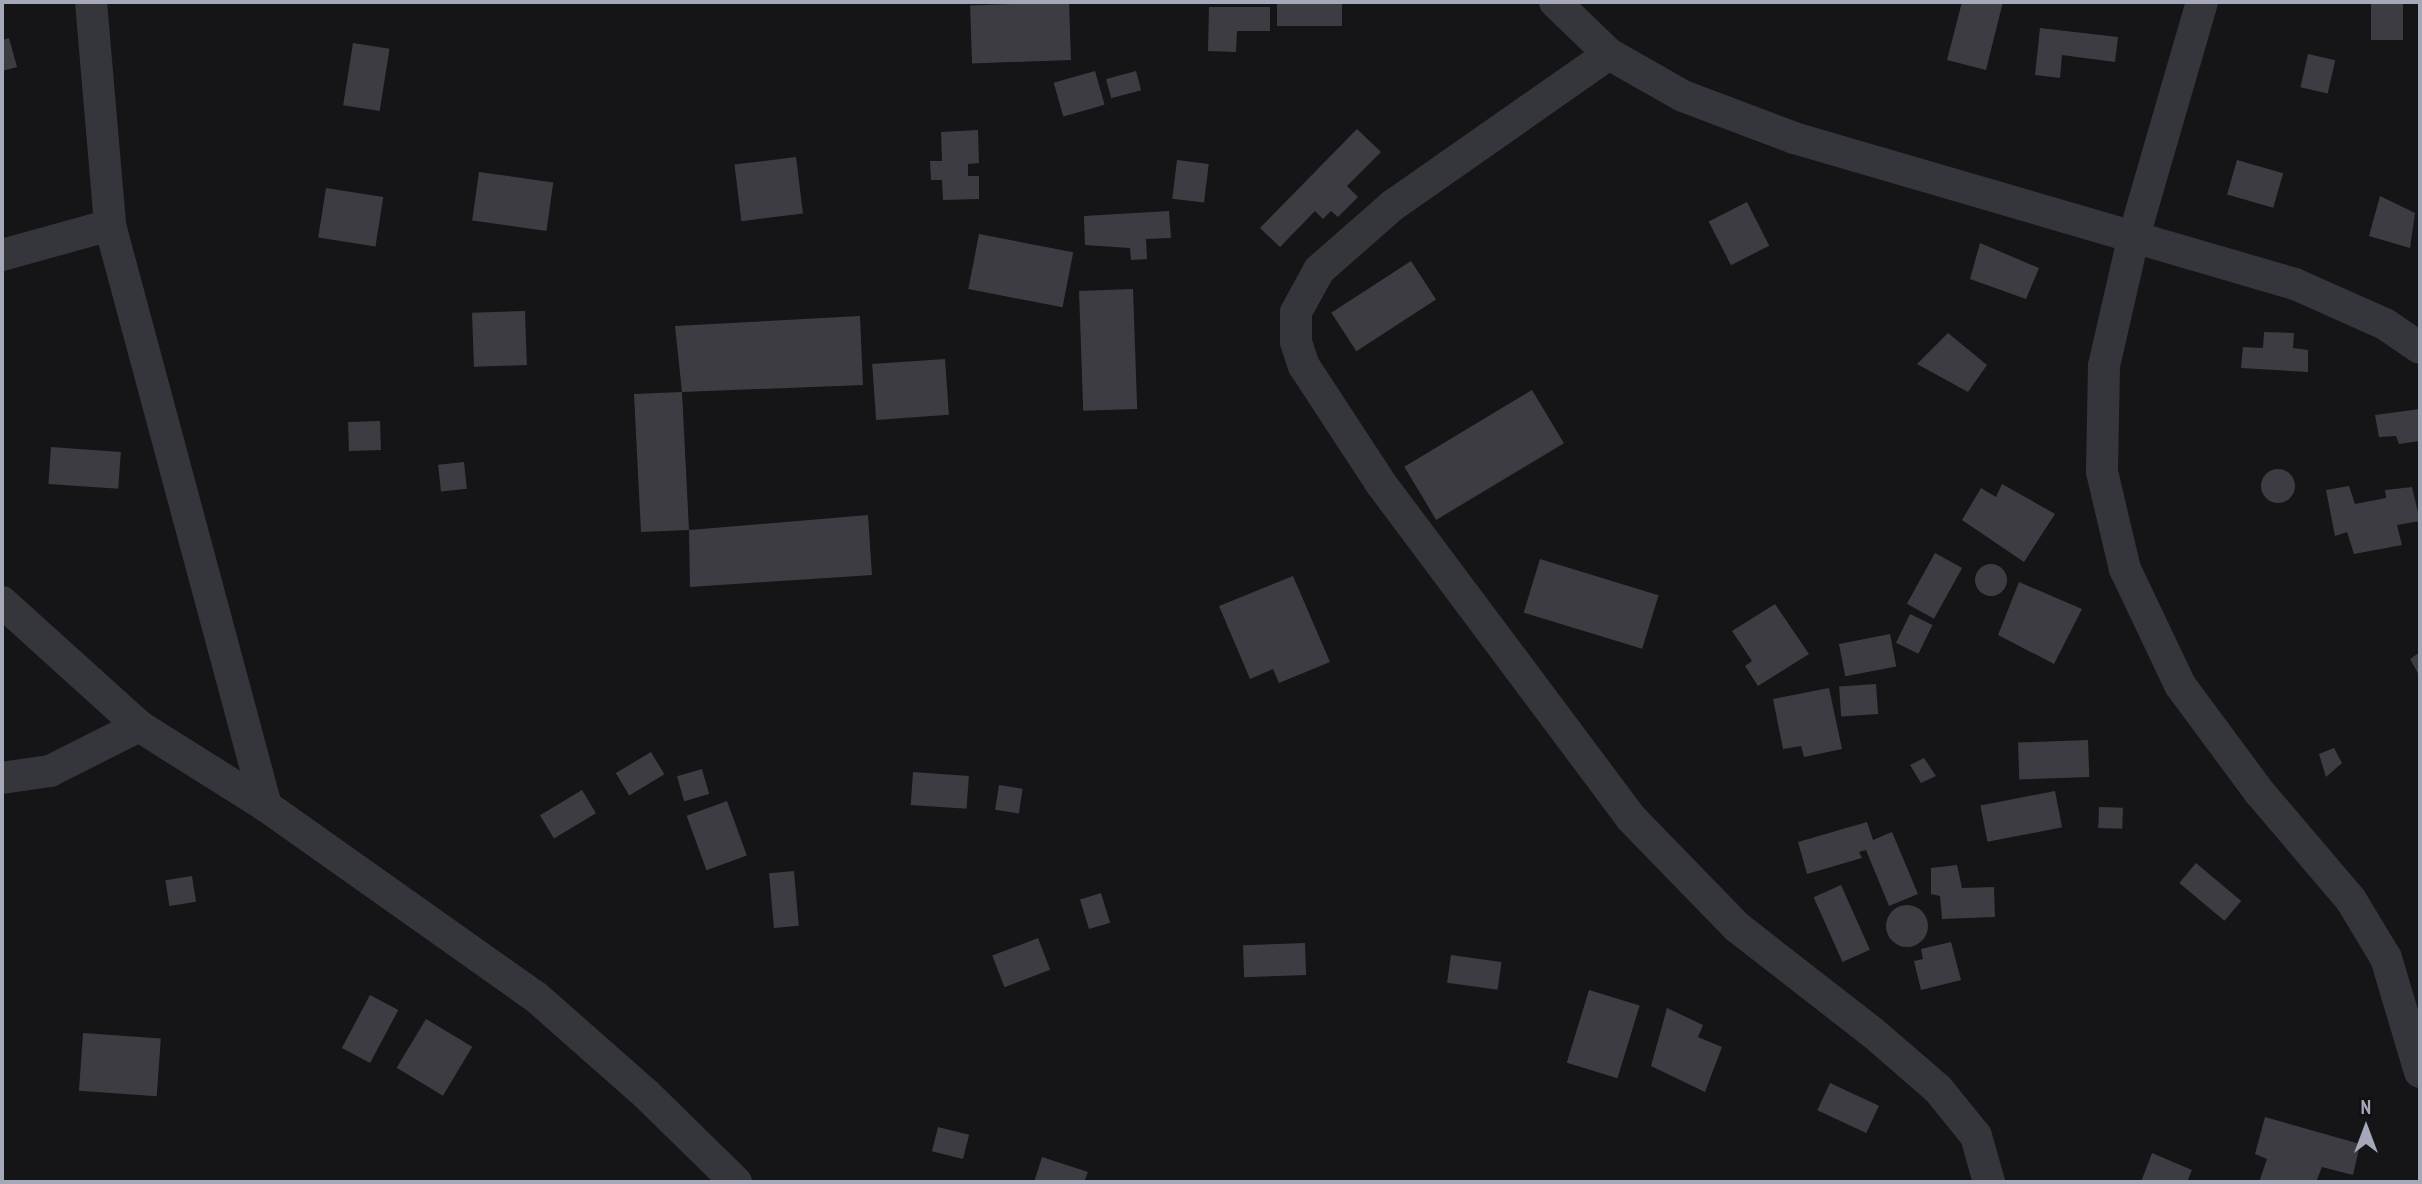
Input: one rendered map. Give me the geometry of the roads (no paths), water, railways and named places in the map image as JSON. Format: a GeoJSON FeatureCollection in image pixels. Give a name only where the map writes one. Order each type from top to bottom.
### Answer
{"type":"FeatureCollection","features":[{"type":"Feature","properties":{"kind":"street"},"geometry":{"type":"LineString","coordinates":[[91,2],[110,225],[265,806]]}},
{"type":"Feature","properties":{"kind":"street"},"geometry":{"type":"LineString","coordinates":[[1555,2],[1609,54],[1683,96],[1794,138],[2133,239],[2295,284],[2385,324],[2420,348]]}},
{"type":"Feature","properties":{"kind":"street"},"geometry":{"type":"LineString","coordinates":[[2202,2],[2133,239],[2104,366],[2102,472],[2124,569],[2180,685],[2260,793],[2351,900],[2386,958],[2420,1072]]}},
{"type":"Feature","properties":{"kind":"street"},"geometry":{"type":"LineString","coordinates":[[1609,54],[1393,205],[1319,271],[1296,312],[1296,342],[1304,366],[1382,485],[1631,818],[1737,927],[1872,1032],[1938,1089],[1976,1136],[1989,1182]]}},
{"type":"Feature","properties":{"kind":"street"},"geometry":{"type":"LineString","coordinates":[[2,256],[110,225]]}},
{"type":"Feature","properties":{"kind":"street"},"geometry":{"type":"LineString","coordinates":[[2,602],[139,726],[265,806],[536,997],[646,1094],[736,1182]]}},
{"type":"Feature","properties":{"kind":"street"},"geometry":{"type":"LineString","coordinates":[[2,778],[50,771],[139,726]]}}]}
